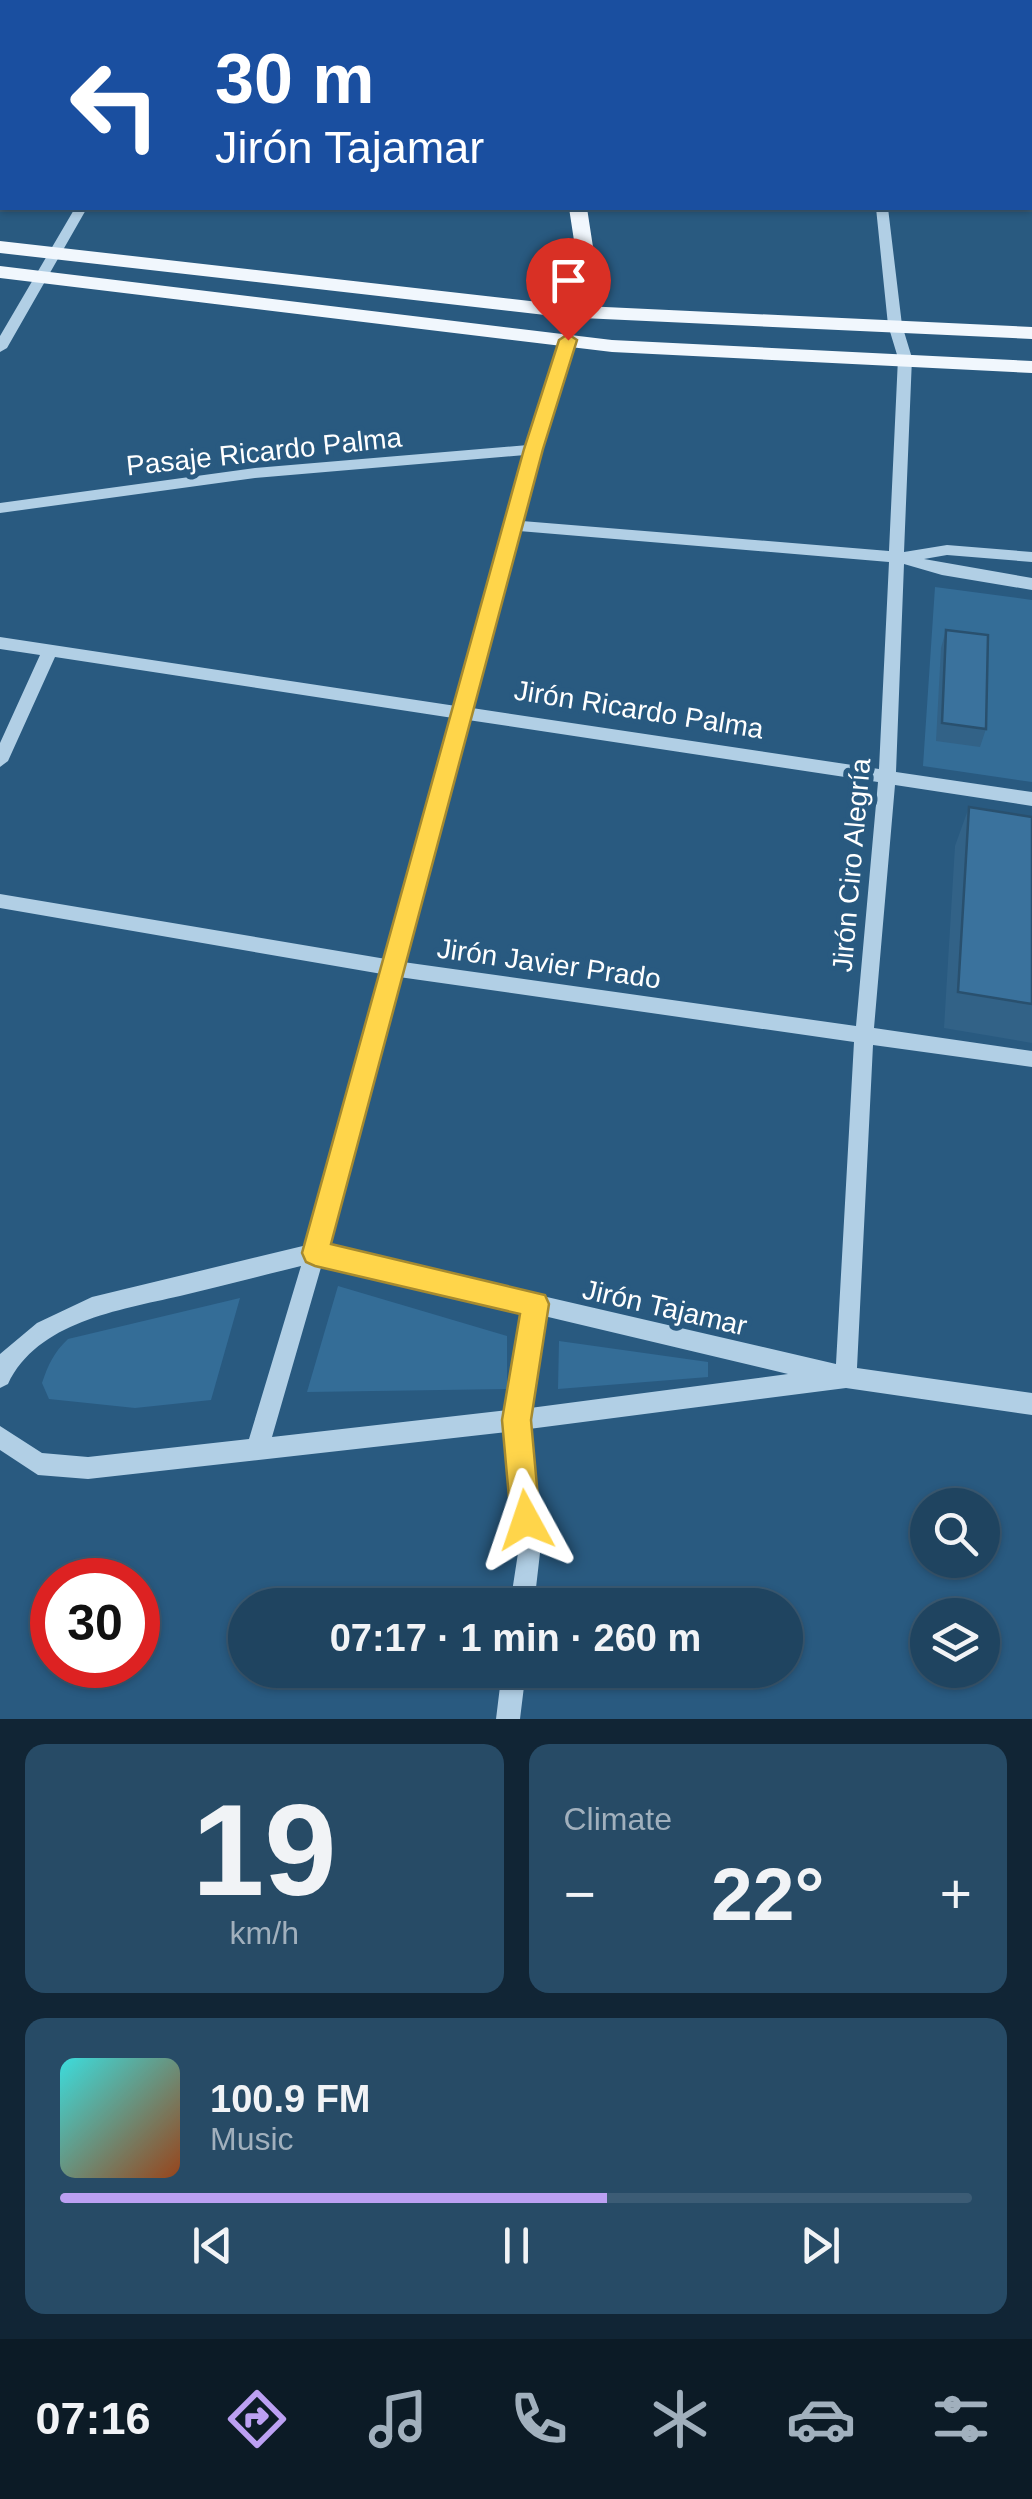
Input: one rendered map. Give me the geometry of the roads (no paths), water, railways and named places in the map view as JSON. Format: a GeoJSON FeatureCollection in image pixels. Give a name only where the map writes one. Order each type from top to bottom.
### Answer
{"type":"FeatureCollection","features":[{"type":"Feature","properties":{"kind":"main road"},"geometry":{"type":"LineString","coordinates":[[563,210],[584,247]]}},
{"type":"Feature","properties":{"kind":"main road"},"geometry":{"type":"LineString","coordinates":[[568,340],[584,247],[578,210]]}},
{"type":"Feature","properties":{"kind":"main road"},"geometry":{"type":"LineString","coordinates":[[0,247],[574,312],[1032,333]]}},
{"type":"Feature","properties":{"kind":"main road"},"geometry":{"type":"LineString","coordinates":[[0,272],[612,346],[1032,367]]}},
{"type":"Feature","properties":{"kind":"street"},"geometry":{"type":"LineString","coordinates":[[0,348],[80,210]]}},
{"type":"Feature","properties":{"kind":"street"},"geometry":{"type":"LineString","coordinates":[[882,210],[895,325],[906,358]]}},
{"type":"Feature","properties":{"kind":"street"},"geometry":{"type":"LineString","coordinates":[[257,1449],[394,968],[534,449],[568,340]]}},
{"type":"Feature","properties":{"kind":"street","name":"Jirón Ciro Alegría"},"geometry":{"type":"LineString","coordinates":[[846,1377],[864,1036],[887,774],[906,358]]}},
{"type":"Feature","properties":{"kind":"street","name":"Pasaje Ricardo Palma"},"geometry":{"type":"LineString","coordinates":[[0,508],[255,473],[534,449]]}},
{"type":"Feature","properties":{"kind":"street"},"geometry":{"type":"LineString","coordinates":[[513,525],[899,558],[942,570],[1032,584]]}},
{"type":"Feature","properties":{"kind":"street"},"geometry":{"type":"LineString","coordinates":[[899,558],[946,550],[1032,557]]}},
{"type":"Feature","properties":{"kind":"street","name":"Jirón Ricardo Palma"},"geometry":{"type":"LineString","coordinates":[[0,644],[465,710],[1032,798]]}},
{"type":"Feature","properties":{"kind":"street"},"geometry":{"type":"LineString","coordinates":[[0,761],[51,649]]}},
{"type":"Feature","properties":{"kind":"street","name":"Jirón Javier Prado"},"geometry":{"type":"LineString","coordinates":[[0,901],[394,968],[1032,1059]]}},
{"type":"Feature","properties":{"kind":"street","name":"Jirón Tajamar"},"geometry":{"type":"LineString","coordinates":[[5,1368],[44,1330],[92,1307],[315,1253],[846,1377],[1032,1404]]}},
{"type":"Feature","properties":{"kind":"street"},"geometry":{"type":"LineString","coordinates":[[524,1588],[529,1553],[516,1420],[535,1304]]}},
{"type":"Feature","properties":{"kind":"street"},"geometry":{"type":"LineString","coordinates":[[0,1437],[38,1464],[88,1468],[516,1420],[846,1377]]}},
{"type":"Feature","properties":{"kind":"street"},"geometry":{"type":"LineString","coordinates":[[508,1719],[512,1688]]}}]}
